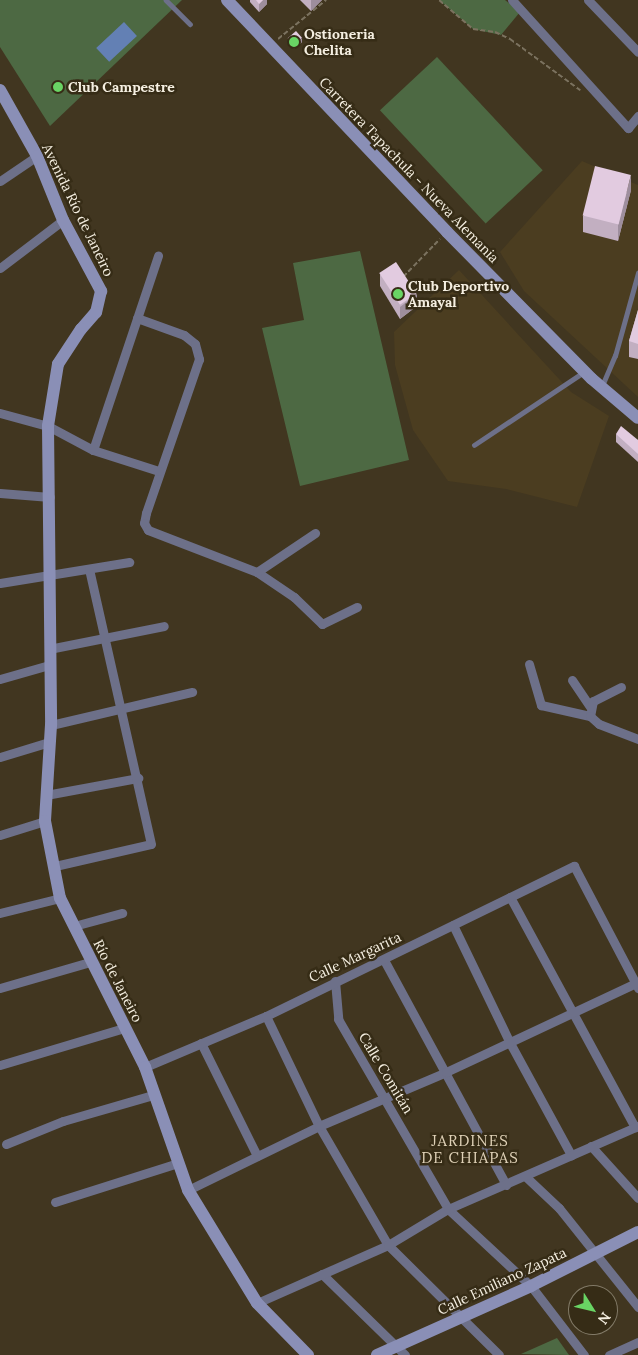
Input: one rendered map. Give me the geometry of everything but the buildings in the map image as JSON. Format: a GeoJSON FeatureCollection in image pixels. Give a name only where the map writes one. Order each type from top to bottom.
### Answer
{"type":"FeatureCollection","features":[{"type":"Feature","properties":{"kind":"street","name":"Carretera Tapachula - Nueva Alemania"},"geometry":{"type":"LineString","coordinates":[[227,0],[269,47],[447,232],[585,372],[638,418]]}},
{"type":"Feature","properties":{"kind":"street"},"geometry":{"type":"LineString","coordinates":[[512,0],[628,128],[638,116]]}},
{"type":"Feature","properties":{"kind":"street"},"geometry":{"type":"LineString","coordinates":[[588,0],[638,52]]}},
{"type":"Feature","properties":{"kind":"street","name":"Avenida Río de Janeiro"},"geometry":{"type":"LineString","coordinates":[[0,90],[37,156],[63,220],[101,291],[101,301],[58,364],[48,426],[50,497],[48,575]]}},
{"type":"Feature","properties":{"kind":"street"},"geometry":{"type":"LineString","coordinates":[[0,181],[37,156]]}},
{"type":"Feature","properties":{"kind":"street"},"geometry":{"type":"LineString","coordinates":[[0,268],[63,220]]}},
{"type":"Feature","properties":{"kind":"street"},"geometry":{"type":"LineString","coordinates":[[93,450],[158,256]]}},
{"type":"Feature","properties":{"kind":"street"},"geometry":{"type":"LineString","coordinates":[[137,318],[184,335],[195,344],[199,359],[146,513],[144,523],[148,530],[257,572],[294,597],[322,624],[357,607]]}},
{"type":"Feature","properties":{"kind":"street"},"geometry":{"type":"LineString","coordinates":[[0,413],[48,426],[93,450],[159,471]]}},
{"type":"Feature","properties":{"kind":"street"},"geometry":{"type":"LineString","coordinates":[[0,493],[50,497]]}},
{"type":"Feature","properties":{"kind":"street"},"geometry":{"type":"LineString","coordinates":[[257,572],[315,533]]}},
{"type":"Feature","properties":{"kind":"street"},"geometry":{"type":"LineString","coordinates":[[0,583],[129,562]]}},
{"type":"Feature","properties":{"kind":"street"},"geometry":{"type":"LineString","coordinates":[[55,866],[151,844],[138,778],[89,568]]}},
{"type":"Feature","properties":{"kind":"street","name":"Río de Janeiro"},"geometry":{"type":"LineString","coordinates":[[48,575],[51,725],[45,821],[60,898],[90,962],[145,1067],[153,1095],[188,1190],[257,1303],[308,1355]]}},
{"type":"Feature","properties":{"kind":"street"},"geometry":{"type":"LineString","coordinates":[[49,648],[164,626]]}},
{"type":"Feature","properties":{"kind":"street"},"geometry":{"type":"LineString","coordinates":[[529,664],[541,705],[590,711]]}},
{"type":"Feature","properties":{"kind":"street"},"geometry":{"type":"LineString","coordinates":[[0,679],[49,665]]}},
{"type":"Feature","properties":{"kind":"street"},"geometry":{"type":"LineString","coordinates":[[572,680],[599,724],[638,739]]}},
{"type":"Feature","properties":{"kind":"street"},"geometry":{"type":"LineString","coordinates":[[590,711],[598,697],[622,687]]}},
{"type":"Feature","properties":{"kind":"street"},"geometry":{"type":"LineString","coordinates":[[51,725],[192,692]]}},
{"type":"Feature","properties":{"kind":"street"},"geometry":{"type":"LineString","coordinates":[[0,757],[49,742]]}},
{"type":"Feature","properties":{"kind":"street"},"geometry":{"type":"LineString","coordinates":[[46,795],[138,778]]}},
{"type":"Feature","properties":{"kind":"street"},"geometry":{"type":"LineString","coordinates":[[0,835],[45,821]]}},
{"type":"Feature","properties":{"kind":"street","name":"Calle Margarita"},"geometry":{"type":"LineString","coordinates":[[145,1067],[266,1016],[574,866],[637,985]]}},
{"type":"Feature","properties":{"kind":"street"},"geometry":{"type":"LineString","coordinates":[[257,1303],[388,1245],[448,1209],[636,1126],[573,1015],[510,897]]}},
{"type":"Feature","properties":{"kind":"street"},"geometry":{"type":"LineString","coordinates":[[0,913],[60,898]]}},
{"type":"Feature","properties":{"kind":"street"},"geometry":{"type":"LineString","coordinates":[[74,926],[122,913]]}},
{"type":"Feature","properties":{"kind":"street"},"geometry":{"type":"LineString","coordinates":[[453,924],[510,1043],[571,1155]]}},
{"type":"Feature","properties":{"kind":"street"},"geometry":{"type":"LineString","coordinates":[[384,960],[506,1185]]}},
{"type":"Feature","properties":{"kind":"street"},"geometry":{"type":"LineString","coordinates":[[0,988],[90,962]]}},
{"type":"Feature","properties":{"kind":"street","name":"Calle Comitán"},"geometry":{"type":"LineString","coordinates":[[335,981],[338,1019],[448,1209],[531,1286],[584,1355]]}},
{"type":"Feature","properties":{"kind":"street"},"geometry":{"type":"LineString","coordinates":[[188,1190],[319,1126],[386,1099],[637,985]]}},
{"type":"Feature","properties":{"kind":"street"},"geometry":{"type":"LineString","coordinates":[[266,1016],[319,1126],[388,1245],[499,1355]]}},
{"type":"Feature","properties":{"kind":"street"},"geometry":{"type":"LineString","coordinates":[[0,1065],[124,1028]]}},
{"type":"Feature","properties":{"kind":"street"},"geometry":{"type":"LineString","coordinates":[[200,1043],[257,1156]]}},
{"type":"Feature","properties":{"kind":"street"},"geometry":{"type":"LineString","coordinates":[[6,1144],[63,1121],[153,1095]]}},
{"type":"Feature","properties":{"kind":"street"},"geometry":{"type":"LineString","coordinates":[[591,1146],[638,1198]]}},
{"type":"Feature","properties":{"kind":"street"},"geometry":{"type":"LineString","coordinates":[[55,1202],[178,1163]]}},
{"type":"Feature","properties":{"kind":"street"},"geometry":{"type":"LineString","coordinates":[[525,1176],[559,1208],[638,1307]]}},
{"type":"Feature","properties":{"kind":"street","name":"Calle Emiliano Zapata"},"geometry":{"type":"LineString","coordinates":[[377,1355],[400,1351],[461,1317],[531,1286],[638,1232]]}},
{"type":"Feature","properties":{"kind":"street"},"geometry":{"type":"LineString","coordinates":[[322,1274],[400,1351]]}},
{"type":"Feature","properties":{"kind":"street"},"geometry":{"type":"LineString","coordinates":[[609,1355],[638,1342]]}},
{"type":"Feature","properties":{"kind":"lane"},"geometry":{"type":"LineString","coordinates":[[166,0],[190,24]]}},
{"type":"Feature","properties":{"kind":"lane"},"geometry":{"type":"LineString","coordinates":[[602,387],[614,356],[638,274]]}},
{"type":"Feature","properties":{"kind":"lane"},"geometry":{"type":"LineString","coordinates":[[474,445],[585,372]]}},
{"type":"Feature","properties":{"kind":"path"},"geometry":{"type":"LineString","coordinates":[[269,47],[326,0]]}},
{"type":"Feature","properties":{"kind":"path"},"geometry":{"type":"LineString","coordinates":[[439,0],[473,29],[495,32],[510,39],[583,92]]}},
{"type":"Feature","properties":{"kind":"path"},"geometry":{"type":"LineString","coordinates":[[400,280],[447,232]]}},
{"type":"Feature","properties":{"kind":"shaded area"},"geometry":{"type":"Polygon","coordinates":[[[582,161],[638,185],[638,397],[524,291],[500,252],[582,161]]]}},
{"type":"Feature","properties":{"kind":"shaded area"},"geometry":{"type":"Polygon","coordinates":[[[459,270],[571,392],[609,416],[577,507],[506,489],[448,481],[413,430],[395,365],[394,332],[459,270]]]}},
{"type":"Feature","properties":{"kind":"green space","name":"Club Campestre"},"geometry":{"type":"Polygon","coordinates":[[[0,0],[182,0],[50,126],[0,47],[0,0]]]}},
{"type":"Feature","properties":{"kind":"green space"},"geometry":{"type":"Polygon","coordinates":[[[439,0],[505,0],[520,12],[501,35],[473,29],[439,0]]]}},
{"type":"Feature","properties":{"kind":"green space"},"geometry":{"type":"Polygon","coordinates":[[[437,57],[543,170],[486,224],[380,110],[437,57]]]}},
{"type":"Feature","properties":{"kind":"green space"},"geometry":{"type":"Polygon","coordinates":[[[360,251],[409,460],[300,486],[262,328],[304,320],[293,263],[360,251]]]}},
{"type":"Feature","properties":{"kind":"green space"},"geometry":{"type":"Polygon","coordinates":[[[557,1338],[569,1355],[521,1354],[557,1338]]]}},
{"type":"Feature","properties":{"kind":"water"},"geometry":{"type":"Polygon","coordinates":[[[124,22],[137,36],[109,62],[96,48],[124,22]]]}},
{"type":"Feature","properties":{"kind":"place","name":"Ostioneria Chelita"},"geometry":{"type":"Point","coordinates":[294,42]}},
{"type":"Feature","properties":{"kind":"place","name":"Club Campestre"},"geometry":{"type":"Point","coordinates":[58,87]}},
{"type":"Feature","properties":{"kind":"place","name":"Club Deportivo Amayal"},"geometry":{"type":"Point","coordinates":[398,294]}},
{"type":"Feature","properties":{"kind":"district","name":"JARDINES DE CHIAPAS"},"geometry":{"type":"Point","coordinates":[470,1148]}}]}
